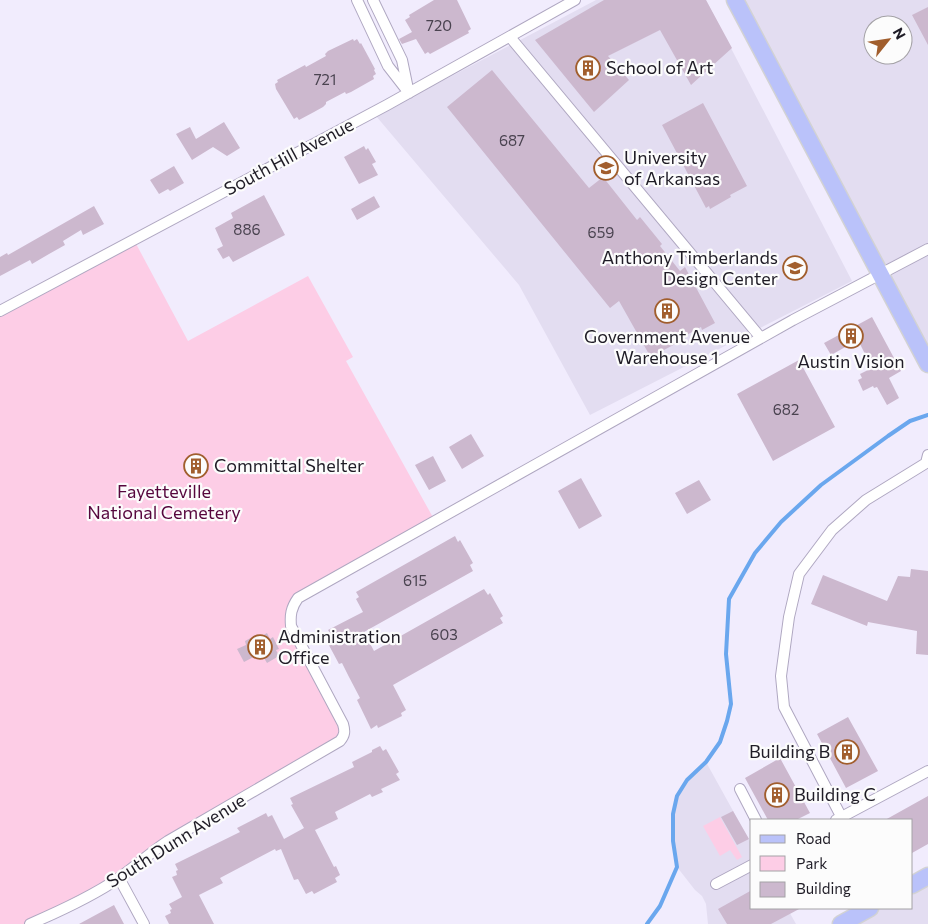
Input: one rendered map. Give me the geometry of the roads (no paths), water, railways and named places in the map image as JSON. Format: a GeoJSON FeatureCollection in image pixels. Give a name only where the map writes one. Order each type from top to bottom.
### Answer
{"type":"FeatureCollection","features":[{"type":"Feature","properties":{"kind":"main road"},"geometry":{"type":"LineString","coordinates":[[735,0],[928,364]]}},
{"type":"Feature","properties":{"kind":"main road"},"geometry":{"type":"LineString","coordinates":[[913,884],[928,876]]}},
{"type":"Feature","properties":{"kind":"main road"},"geometry":{"type":"LineString","coordinates":[[841,924],[868,909]]}},
{"type":"Feature","properties":{"kind":"street"},"geometry":{"type":"LineString","coordinates":[[357,0],[388,66],[409,93]]}},
{"type":"Feature","properties":{"kind":"street"},"geometry":{"type":"LineString","coordinates":[[373,0],[402,60],[409,93]]}},
{"type":"Feature","properties":{"kind":"street","name":"South Hill Avenue"},"geometry":{"type":"LineString","coordinates":[[0,311],[409,93],[575,0]]}},
{"type":"Feature","properties":{"kind":"street"},"geometry":{"type":"LineString","coordinates":[[510,37],[761,338],[928,249]]}},
{"type":"Feature","properties":{"kind":"street","name":"South Dunn Avenue"},"geometry":{"type":"LineString","coordinates":[[30,924],[119,878],[168,840],[335,745],[344,736],[343,724],[291,626],[292,606],[298,598],[761,338]]}},
{"type":"Feature","properties":{"kind":"street"},"geometry":{"type":"LineString","coordinates":[[928,455],[928,461],[866,500],[832,530],[799,574],[789,617],[781,676],[784,707],[840,819],[928,771]]}},
{"type":"Feature","properties":{"kind":"street"},"geometry":{"type":"LineString","coordinates":[[740,789],[755,819]]}},
{"type":"Feature","properties":{"kind":"street"},"geometry":{"type":"LineString","coordinates":[[716,884],[750,866]]}},
{"type":"Feature","properties":{"kind":"street"},"geometry":{"type":"LineString","coordinates":[[119,878],[144,924]]}},
{"type":"Feature","properties":{"kind":"waterway"},"geometry":{"type":"LineString","coordinates":[[647,924],[660,906],[677,867],[673,841],[673,814],[677,796],[687,780],[706,762],[720,742],[727,721],[731,704],[726,654],[729,599],[755,553],[781,522],[821,485],[910,421],[928,415]]}},
{"type":"Feature","properties":{"kind":"place","name":"School of Art"},"geometry":{"type":"Point","coordinates":[588,68]}},
{"type":"Feature","properties":{"kind":"place","name":"University of Arkansas"},"geometry":{"type":"Point","coordinates":[606,168]}},
{"type":"Feature","properties":{"kind":"place","name":"Anthony Timberlands Design Center"},"geometry":{"type":"Point","coordinates":[795,268]}},
{"type":"Feature","properties":{"kind":"place","name":"Government Avenue Warehouse 1"},"geometry":{"type":"Point","coordinates":[667,311]}},
{"type":"Feature","properties":{"kind":"place","name":"Austin Vision"},"geometry":{"type":"Point","coordinates":[851,336]}},
{"type":"Feature","properties":{"kind":"place","name":"Committal Shelter"},"geometry":{"type":"Point","coordinates":[196,466]}},
{"type":"Feature","properties":{"kind":"place","name":"Administration Office"},"geometry":{"type":"Point","coordinates":[260,647]}},
{"type":"Feature","properties":{"kind":"place","name":"Building B"},"geometry":{"type":"Point","coordinates":[847,752]}},
{"type":"Feature","properties":{"kind":"place","name":"Building C"},"geometry":{"type":"Point","coordinates":[777,795]}},
{"type":"Feature","properties":{"kind":"park label","name":"Fayetteville National Cemetery"},"geometry":{"type":"Point","coordinates":[164,502]}}]}
